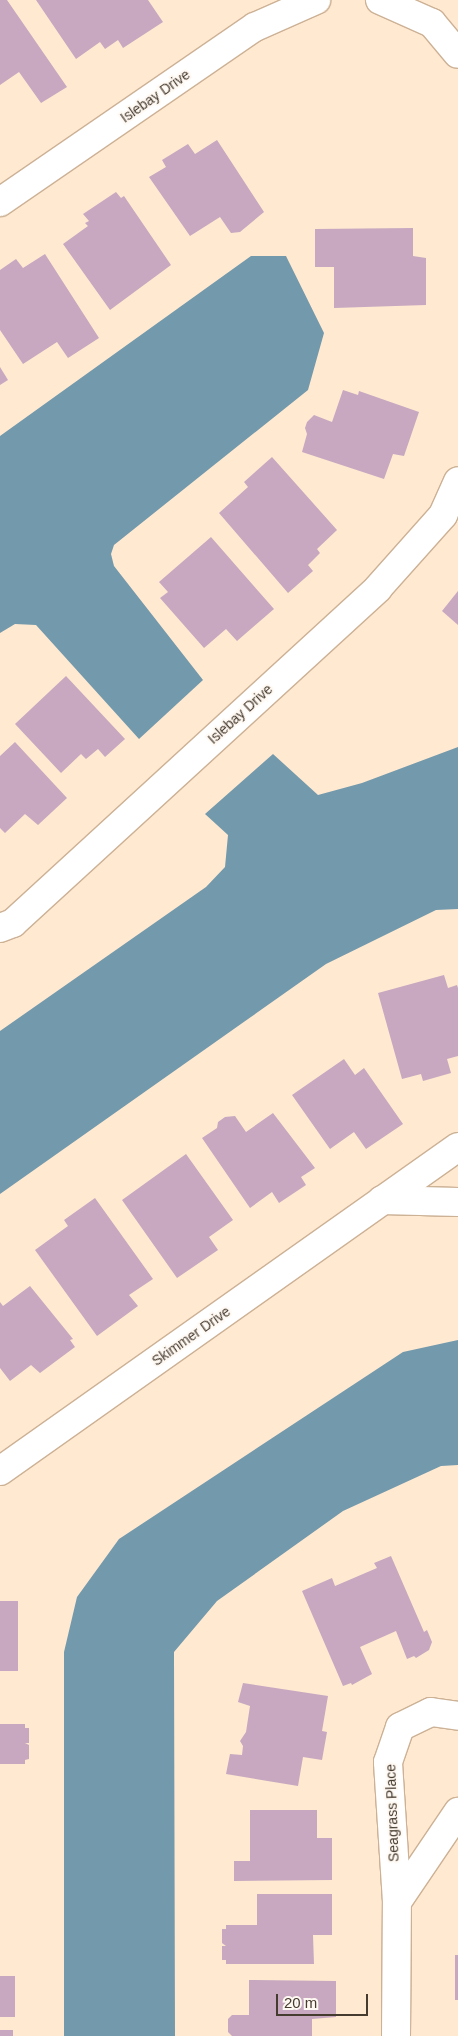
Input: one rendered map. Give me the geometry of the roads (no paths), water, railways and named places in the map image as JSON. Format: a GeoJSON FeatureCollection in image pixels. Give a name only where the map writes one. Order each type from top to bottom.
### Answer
{"type":"FeatureCollection","features":[{"type":"Feature","properties":{"kind":"street","name":"Islebay Drive"},"geometry":{"type":"LineString","coordinates":[[0,202],[255,27],[316,0]]}},
{"type":"Feature","properties":{"kind":"street"},"geometry":{"type":"LineString","coordinates":[[380,0],[432,23],[458,54]]}},
{"type":"Feature","properties":{"kind":"street","name":"Islebay Drive"},"geometry":{"type":"LineString","coordinates":[[0,928],[21,916],[378,588],[443,515],[458,481]]}},
{"type":"Feature","properties":{"kind":"street","name":"Skimmer Drive"},"geometry":{"type":"LineString","coordinates":[[0,1471],[458,1147]]}},
{"type":"Feature","properties":{"kind":"street"},"geometry":{"type":"LineString","coordinates":[[382,1200],[458,1202]]}},
{"type":"Feature","properties":{"kind":"street","name":"Seagrass Place"},"geometry":{"type":"LineString","coordinates":[[396,2036],[397,1902],[388,1762],[400,1727],[431,1712],[458,1716]]}},
{"type":"Feature","properties":{"kind":"street","name":"Seagrass Place"},"geometry":{"type":"LineString","coordinates":[[397,1902],[458,1812]]}},
{"type":"Feature","properties":{"kind":"water"},"geometry":{"type":"Polygon","coordinates":[[[251,256],[286,256],[324,333],[308,390],[114,545],[111,554],[114,566],[203,680],[139,739],[36,625],[15,624],[0,633],[0,436],[251,256]]]}},
{"type":"Feature","properties":{"kind":"water"},"geometry":{"type":"Polygon","coordinates":[[[458,747],[458,909],[436,910],[326,964],[0,1194],[0,1031],[206,887],[225,867],[228,835],[205,814],[273,754],[318,795],[362,783],[458,747]]]}},
{"type":"Feature","properties":{"kind":"water"},"geometry":{"type":"Polygon","coordinates":[[[458,1340],[458,1465],[441,1466],[343,1511],[217,1601],[174,1652],[175,2036],[64,2036],[64,1652],[77,1597],[119,1539],[403,1352],[458,1340]]]}}]}
